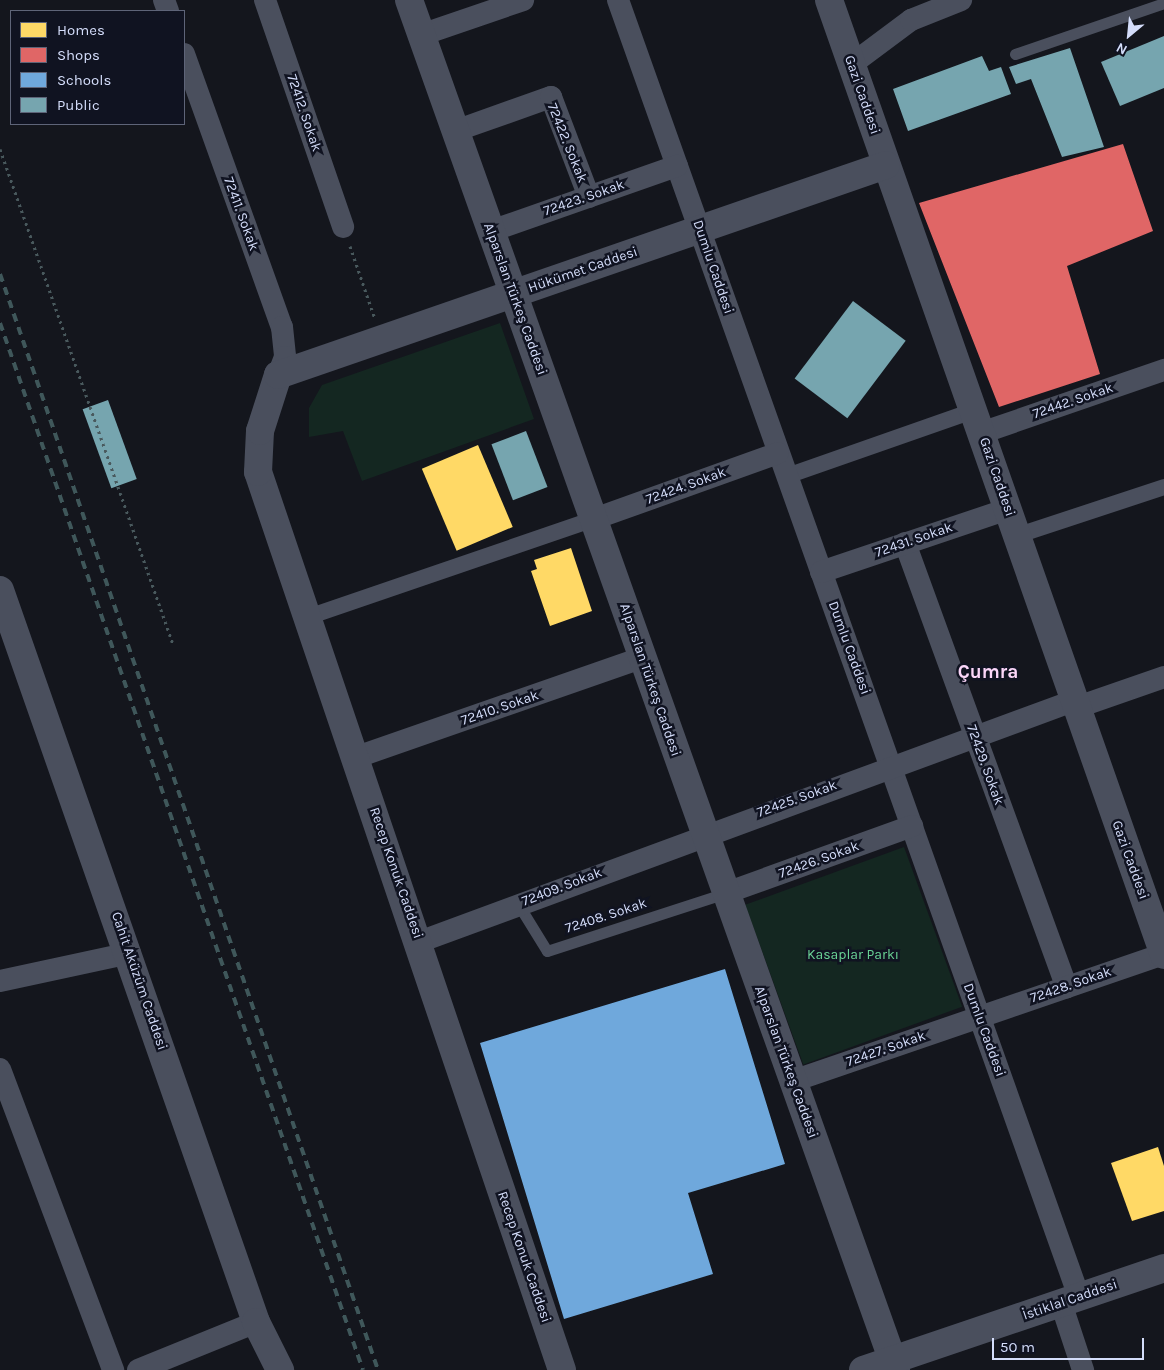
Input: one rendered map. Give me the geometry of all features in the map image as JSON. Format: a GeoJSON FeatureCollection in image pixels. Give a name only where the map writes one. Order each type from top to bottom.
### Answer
{"type":"FeatureCollection","features":[{"type":"Feature","properties":{"kind":"street","name":"72412. Sokak"},"geometry":{"type":"LineString","coordinates":[[265,0],[343,227]]}},
{"type":"Feature","properties":{"kind":"street","name":"Alparslan Türkeş Caddesi"},"geometry":{"type":"LineString","coordinates":[[409,0],[894,1365]]}},
{"type":"Feature","properties":{"kind":"street"},"geometry":{"type":"LineString","coordinates":[[421,35],[523,0]]}},
{"type":"Feature","properties":{"kind":"street","name":"Dumlu Caddesi"},"geometry":{"type":"LineString","coordinates":[[618,0],[979,1017],[1070,1300],[1083,1370]]}},
{"type":"Feature","properties":{"kind":"street","name":"Gazi Caddesi"},"geometry":{"type":"LineString","coordinates":[[829,0],[1008,509],[1074,704],[1164,954]]}},
{"type":"Feature","properties":{"kind":"street"},"geometry":{"type":"LineString","coordinates":[[852,64],[911,20],[962,0]]}},
{"type":"Feature","properties":{"kind":"street","name":"72411. Sokak"},"geometry":{"type":"LineString","coordinates":[[185,57],[282,327],[285,357],[278,375]]}},
{"type":"Feature","properties":{"kind":"street","name":"72422. Sokak"},"geometry":{"type":"LineString","coordinates":[[455,131],[551,97],[589,197]]}},
{"type":"Feature","properties":{"kind":"street","name":"Hükümet Caddesi"},"geometry":{"type":"LineString","coordinates":[[278,375],[886,165]]}},
{"type":"Feature","properties":{"kind":"street","name":"72423. Sokak"},"geometry":{"type":"LineString","coordinates":[[491,231],[677,166]]}},
{"type":"Feature","properties":{"kind":"street","name":"72442. Sokak"},"geometry":{"type":"LineString","coordinates":[[977,422],[1164,370]]}},
{"type":"Feature","properties":{"kind":"street","name":"Recep Konuk Caddesi"},"geometry":{"type":"LineString","coordinates":[[278,375],[260,432],[258,472],[357,758],[562,1370]]}},
{"type":"Feature","properties":{"kind":"street"},"geometry":{"type":"LineString","coordinates":[[787,476],[977,422]]}},
{"type":"Feature","properties":{"kind":"street","name":"72424. Sokak"},"geometry":{"type":"LineString","coordinates":[[594,519],[778,454]]}},
{"type":"Feature","properties":{"kind":"street"},"geometry":{"type":"LineString","coordinates":[[1016,536],[1164,487]]}},
{"type":"Feature","properties":{"kind":"street","name":"72431. Sokak"},"geometry":{"type":"LineString","coordinates":[[821,572],[1008,509]]}},
{"type":"Feature","properties":{"kind":"street"},"geometry":{"type":"LineString","coordinates":[[308,616],[594,519]]}},
{"type":"Feature","properties":{"kind":"street","name":"72429. Sokak"},"geometry":{"type":"LineString","coordinates":[[905,543],[1067,987]]}},
{"type":"Feature","properties":{"kind":"street","name":"Cahit Aküzüm Caddesi"},"geometry":{"type":"LineString","coordinates":[[0,590],[130,953],[256,1322],[280,1370]]}},
{"type":"Feature","properties":{"kind":"street","name":"72410. Sokak"},"geometry":{"type":"LineString","coordinates":[[357,758],[642,658]]}},
{"type":"Feature","properties":{"kind":"street","name":"72425. Sokak"},"geometry":{"type":"LineString","coordinates":[[705,833],[890,764],[974,735],[1164,677]]}},
{"type":"Feature","properties":{"kind":"street","name":"72426. Sokak"},"geometry":{"type":"LineString","coordinates":[[726,893],[912,826]]}},
{"type":"Feature","properties":{"kind":"street","name":"72409. Sokak"},"geometry":{"type":"LineString","coordinates":[[419,942],[705,833]]}},
{"type":"Feature","properties":{"kind":"street"},"geometry":{"type":"LineString","coordinates":[[0,981],[130,953]]}},
{"type":"Feature","properties":{"kind":"street","name":"72428. Sokak"},"geometry":{"type":"LineString","coordinates":[[979,1017],[1164,954]]}},
{"type":"Feature","properties":{"kind":"street","name":"72427. Sokak"},"geometry":{"type":"LineString","coordinates":[[793,1081],[979,1017]]}},
{"type":"Feature","properties":{"kind":"street"},"geometry":{"type":"LineString","coordinates":[[0,1069],[113,1370]]}},
{"type":"Feature","properties":{"kind":"street","name":"İstiklal Caddesi"},"geometry":{"type":"LineString","coordinates":[[863,1370],[894,1365],[1070,1300],[1164,1268]]}},
{"type":"Feature","properties":{"kind":"street"},"geometry":{"type":"LineString","coordinates":[[138,1370],[256,1322]]}},
{"type":"Feature","properties":{"kind":"lane"},"geometry":{"type":"LineString","coordinates":[[1015,54],[1164,3]]}},
{"type":"Feature","properties":{"kind":"lane","name":"72408. Sokak"},"geometry":{"type":"LineString","coordinates":[[518,904],[547,951],[726,893]]}},
{"type":"Feature","properties":{"kind":"path"},"geometry":{"type":"LineString","coordinates":[[0,149],[173,644]]}},
{"type":"Feature","properties":{"kind":"path"},"geometry":{"type":"LineString","coordinates":[[343,227],[382,339]]}},
{"type":"Feature","properties":{"kind":"green space"},"geometry":{"type":"Polygon","coordinates":[[[500,323],[534,419],[362,481],[343,431],[309,437],[309,408],[322,385],[500,323]]]}},
{"type":"Feature","properties":{"kind":"green space","name":"Kasaplar Parkı"},"geometry":{"type":"Polygon","coordinates":[[[904,847],[962,1007],[803,1065],[745,905],[904,847]]]}},
{"type":"Feature","properties":{"kind":"building: Homes"},"geometry":{"type":"Polygon","coordinates":[[[478,445],[513,527],[457,551],[422,469],[478,445]]]}},
{"type":"Feature","properties":{"kind":"building: Homes"},"geometry":{"type":"Polygon","coordinates":[[[571,548],[592,611],[550,626],[531,571],[537,569],[534,560],[571,548]]]}},
{"type":"Feature","properties":{"kind":"building: Homes"},"geometry":{"type":"Polygon","coordinates":[[[1158,1147],[1164,1166],[1164,1211],[1132,1221],[1111,1163],[1158,1147]]]}},
{"type":"Feature","properties":{"kind":"building: Shops"},"geometry":{"type":"Polygon","coordinates":[[[1123,144],[1153,231],[1067,266],[1100,374],[999,407],[919,203],[1123,144]]]}},
{"type":"Feature","properties":{"kind":"building: Schools"},"geometry":{"type":"Polygon","coordinates":[[[725,969],[785,1164],[688,1193],[713,1274],[564,1319],[480,1043],[725,969]]]}},
{"type":"Feature","properties":{"kind":"building: Public"},"geometry":{"type":"Polygon","coordinates":[[[1164,36],[1164,88],[1120,106],[1101,62],[1164,36]]]}},
{"type":"Feature","properties":{"kind":"building: Public"},"geometry":{"type":"Polygon","coordinates":[[[1070,48],[1104,147],[1062,157],[1031,79],[1016,84],[1009,67],[1070,48]]]}},
{"type":"Feature","properties":{"kind":"building: Public"},"geometry":{"type":"Polygon","coordinates":[[[982,56],[989,71],[1001,67],[1011,94],[908,131],[893,89],[982,56]]]}},
{"type":"Feature","properties":{"kind":"building: Public"},"geometry":{"type":"Polygon","coordinates":[[[853,301],[906,341],[847,418],[795,378],[853,301]]]}},
{"type":"Feature","properties":{"kind":"building: Public"},"geometry":{"type":"Polygon","coordinates":[[[108,400],[137,479],[111,488],[83,409],[108,400]]]}},
{"type":"Feature","properties":{"kind":"building: Public"},"geometry":{"type":"Polygon","coordinates":[[[526,431],[548,487],[513,500],[491,444],[526,431]]]}},
{"type":"Feature","properties":{"kind":"railway"},"geometry":{"type":"LineString","coordinates":[[0,274],[378,1370]]}},
{"type":"Feature","properties":{"kind":"railway"},"geometry":{"type":"LineString","coordinates":[[0,323],[363,1370]]}},
{"type":"Feature","properties":{"kind":"district","name":"Çumra"},"geometry":{"type":"Point","coordinates":[988,673]}}]}
